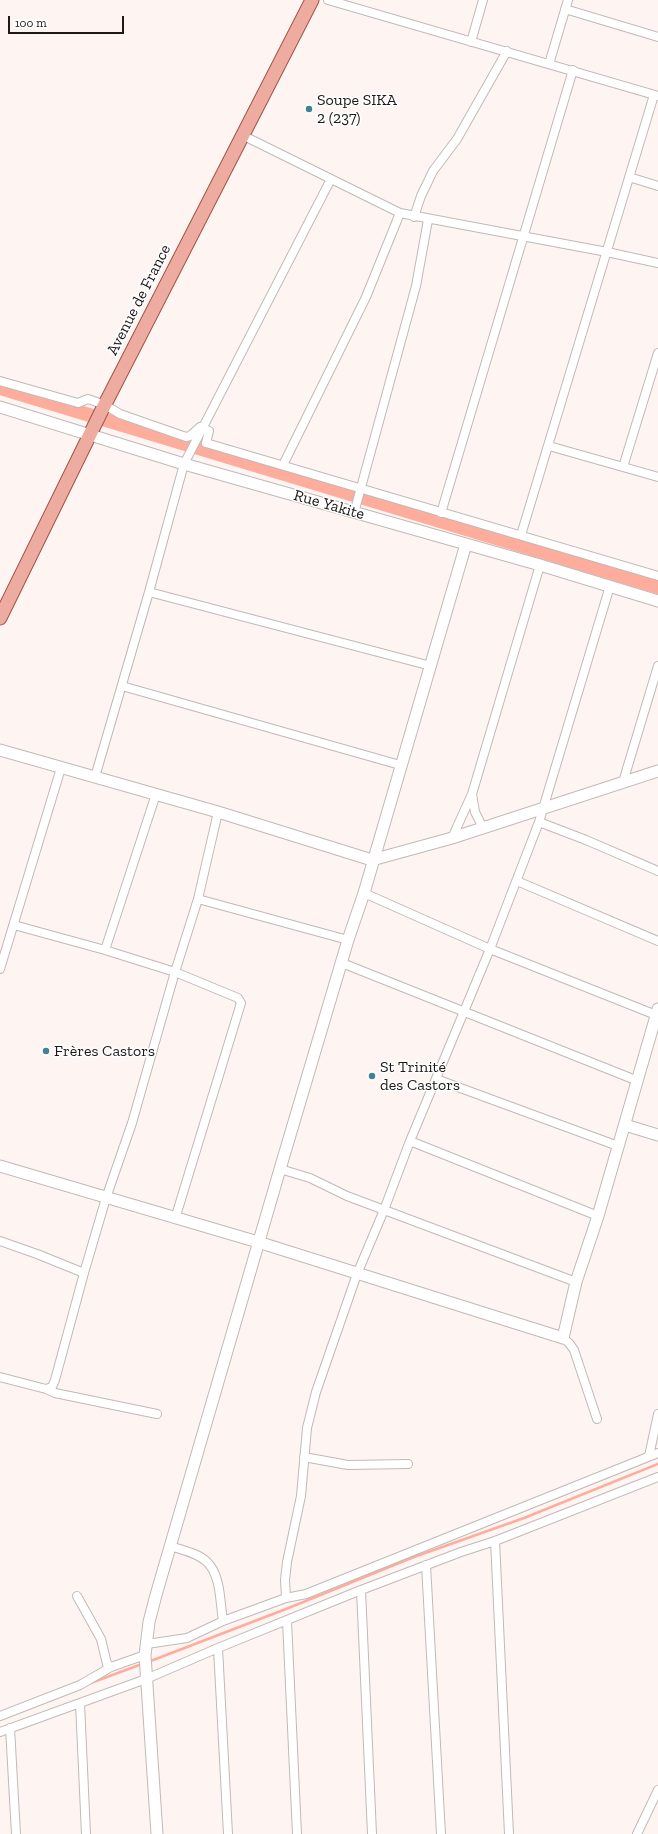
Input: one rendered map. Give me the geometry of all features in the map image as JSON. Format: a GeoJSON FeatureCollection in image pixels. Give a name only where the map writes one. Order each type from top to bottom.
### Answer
{"type":"FeatureCollection","features":[{"type":"Feature","properties":{"kind":"main road","name":"Avenue de France"},"geometry":{"type":"LineString","coordinates":[[0,618],[103,408],[312,0]]}},
{"type":"Feature","properties":{"kind":"street"},"geometry":{"type":"LineString","coordinates":[[328,0],[656,95],[629,177],[521,535]]}},
{"type":"Feature","properties":{"kind":"street"},"geometry":{"type":"LineString","coordinates":[[472,42],[483,0]]}},
{"type":"Feature","properties":{"kind":"street"},"geometry":{"type":"LineString","coordinates":[[550,64],[568,0]]}},
{"type":"Feature","properties":{"kind":"street"},"geometry":{"type":"LineString","coordinates":[[565,9],[658,37]]}},
{"type":"Feature","properties":{"kind":"street"},"geometry":{"type":"LineString","coordinates":[[414,217],[421,196],[434,171],[457,139],[507,51]]}},
{"type":"Feature","properties":{"kind":"street"},"geometry":{"type":"LineString","coordinates":[[441,513],[573,70]]}},
{"type":"Feature","properties":{"kind":"street"},"geometry":{"type":"LineString","coordinates":[[242,135],[400,213],[428,220],[523,236],[658,263]]}},
{"type":"Feature","properties":{"kind":"street"},"geometry":{"type":"LineString","coordinates":[[629,177],[658,186]]}},
{"type":"Feature","properties":{"kind":"street"},"geometry":{"type":"LineString","coordinates":[[95,777],[185,463],[331,179]]}},
{"type":"Feature","properties":{"kind":"street"},"geometry":{"type":"LineString","coordinates":[[282,465],[366,297],[400,213]]}},
{"type":"Feature","properties":{"kind":"street"},"geometry":{"type":"LineString","coordinates":[[354,513],[416,286],[428,220]]}},
{"type":"Feature","properties":{"kind":"street"},"geometry":{"type":"LineString","coordinates":[[623,467],[658,353]]}},
{"type":"Feature","properties":{"kind":"street"},"geometry":{"type":"LineString","coordinates":[[0,381],[78,403],[88,399],[103,408],[186,437],[190,436],[200,427],[204,428],[209,431],[206,443],[658,576]]}},
{"type":"Feature","properties":{"kind":"street","name":"Rue Yakite"},"geometry":{"type":"LineString","coordinates":[[0,407],[92,430],[185,463],[354,513],[540,565],[658,601]]}},
{"type":"Feature","properties":{"kind":"street"},"geometry":{"type":"LineString","coordinates":[[549,446],[658,477]]}},
{"type":"Feature","properties":{"kind":"street"},"geometry":{"type":"LineString","coordinates":[[157,1834],[146,1677],[146,1649],[149,1622],[258,1242],[348,940],[364,893],[372,860],[431,666],[466,544]]}},
{"type":"Feature","properties":{"kind":"street"},"geometry":{"type":"LineString","coordinates":[[452,838],[472,794],[540,565]]}},
{"type":"Feature","properties":{"kind":"street"},"geometry":{"type":"LineString","coordinates":[[286,1598],[285,1580],[287,1562],[301,1496],[307,1428],[316,1392],[357,1274],[384,1210],[410,1141],[465,1013],[539,822],[610,586]]}},
{"type":"Feature","properties":{"kind":"street"},"geometry":{"type":"LineString","coordinates":[[149,592],[431,666]]}},
{"type":"Feature","properties":{"kind":"street"},"geometry":{"type":"LineString","coordinates":[[623,782],[658,666]]}},
{"type":"Feature","properties":{"kind":"street"},"geometry":{"type":"LineString","coordinates":[[122,686],[400,765]]}},
{"type":"Feature","properties":{"kind":"street"},"geometry":{"type":"LineString","coordinates":[[0,750],[218,812],[372,860],[452,838],[658,771]]}},
{"type":"Feature","properties":{"kind":"street"},"geometry":{"type":"LineString","coordinates":[[0,969],[61,768]]}},
{"type":"Feature","properties":{"kind":"street"},"geometry":{"type":"LineString","coordinates":[[105,950],[156,794]]}},
{"type":"Feature","properties":{"kind":"street"},"geometry":{"type":"LineString","coordinates":[[472,794],[475,812],[483,828]]}},
{"type":"Feature","properties":{"kind":"street"},"geometry":{"type":"LineString","coordinates":[[46,1389],[52,1387],[55,1380],[106,1198],[132,1123],[174,972],[198,899],[218,812]]}},
{"type":"Feature","properties":{"kind":"street"},"geometry":{"type":"LineString","coordinates":[[539,822],[586,840],[658,871]]}},
{"type":"Feature","properties":{"kind":"street"},"geometry":{"type":"LineString","coordinates":[[517,881],[658,941]]}},
{"type":"Feature","properties":{"kind":"street"},"geometry":{"type":"LineString","coordinates":[[364,893],[490,950],[657,1012],[598,1216],[576,1282],[563,1338]]}},
{"type":"Feature","properties":{"kind":"street"},"geometry":{"type":"LineString","coordinates":[[198,899],[348,940]]}},
{"type":"Feature","properties":{"kind":"street"},"geometry":{"type":"LineString","coordinates":[[14,925],[105,950],[174,972],[233,995],[238,998],[241,1003],[175,1218]]}},
{"type":"Feature","properties":{"kind":"street"},"geometry":{"type":"LineString","coordinates":[[342,963],[638,1081]]}},
{"type":"Feature","properties":{"kind":"street"},"geometry":{"type":"LineString","coordinates":[[436,1079],[618,1146]]}},
{"type":"Feature","properties":{"kind":"street"},"geometry":{"type":"LineString","coordinates":[[625,1125],[658,1135]]}},
{"type":"Feature","properties":{"kind":"street"},"geometry":{"type":"LineString","coordinates":[[410,1141],[598,1216]]}},
{"type":"Feature","properties":{"kind":"street"},"geometry":{"type":"LineString","coordinates":[[0,1166],[258,1242],[563,1338],[574,1350],[597,1420]]}},
{"type":"Feature","properties":{"kind":"street"},"geometry":{"type":"LineString","coordinates":[[280,1169],[310,1178],[347,1196],[576,1282]]}},
{"type":"Feature","properties":{"kind":"street"},"geometry":{"type":"LineString","coordinates":[[0,1242],[37,1254],[84,1273]]}},
{"type":"Feature","properties":{"kind":"street"},"geometry":{"type":"LineString","coordinates":[[0,1377],[46,1389],[55,1394],[157,1414]]}},
{"type":"Feature","properties":{"kind":"street"},"geometry":{"type":"LineString","coordinates":[[649,1456],[658,1414]]}},
{"type":"Feature","properties":{"kind":"street"},"geometry":{"type":"LineString","coordinates":[[0,1716],[80,1685],[146,1649],[187,1638],[223,1621],[286,1598],[306,1594],[658,1453]]}},
{"type":"Feature","properties":{"kind":"street"},"geometry":{"type":"LineString","coordinates":[[304,1457],[348,1465],[408,1464]]}},
{"type":"Feature","properties":{"kind":"street"},"geometry":{"type":"LineString","coordinates":[[0,1732],[80,1703],[361,1590],[495,1541],[658,1476]]}},
{"type":"Feature","properties":{"kind":"street"},"geometry":{"type":"LineString","coordinates":[[495,1541],[509,1834]]}},
{"type":"Feature","properties":{"kind":"street"},"geometry":{"type":"LineString","coordinates":[[170,1546],[206,1561],[213,1569],[218,1583],[223,1621]]}},
{"type":"Feature","properties":{"kind":"street"},"geometry":{"type":"LineString","coordinates":[[426,1565],[441,1834]]}},
{"type":"Feature","properties":{"kind":"street"},"geometry":{"type":"LineString","coordinates":[[361,1590],[372,1834]]}},
{"type":"Feature","properties":{"kind":"street"},"geometry":{"type":"LineString","coordinates":[[77,1596],[101,1639],[107,1664],[112,1667]]}},
{"type":"Feature","properties":{"kind":"street"},"geometry":{"type":"LineString","coordinates":[[287,1621],[297,1834]]}},
{"type":"Feature","properties":{"kind":"street"},"geometry":{"type":"LineString","coordinates":[[218,1648],[228,1834]]}},
{"type":"Feature","properties":{"kind":"street"},"geometry":{"type":"LineString","coordinates":[[80,1703],[86,1834]]}},
{"type":"Feature","properties":{"kind":"street"},"geometry":{"type":"LineString","coordinates":[[10,1728],[16,1834]]}},
{"type":"Feature","properties":{"kind":"street"},"geometry":{"type":"LineString","coordinates":[[637,1834],[658,1790]]}},
{"type":"Feature","properties":{"kind":"waterway"},"geometry":{"type":"LineString","coordinates":[[0,388],[658,587]]}},
{"type":"Feature","properties":{"kind":"waterway"},"geometry":{"type":"LineString","coordinates":[[148,1662],[286,1609],[414,1557],[524,1518],[658,1464]]}},
{"type":"Feature","properties":{"kind":"waterway"},"geometry":{"type":"LineString","coordinates":[[88,1684],[142,1664]]}},
{"type":"Feature","properties":{"kind":"place","name":"Soupe SIKA 2 (237)"},"geometry":{"type":"Point","coordinates":[309,109]}},
{"type":"Feature","properties":{"kind":"place","name":"Frères Castors"},"geometry":{"type":"Point","coordinates":[46,1051]}},
{"type":"Feature","properties":{"kind":"place","name":"St Trinité des Castors"},"geometry":{"type":"Point","coordinates":[372,1076]}}]}
